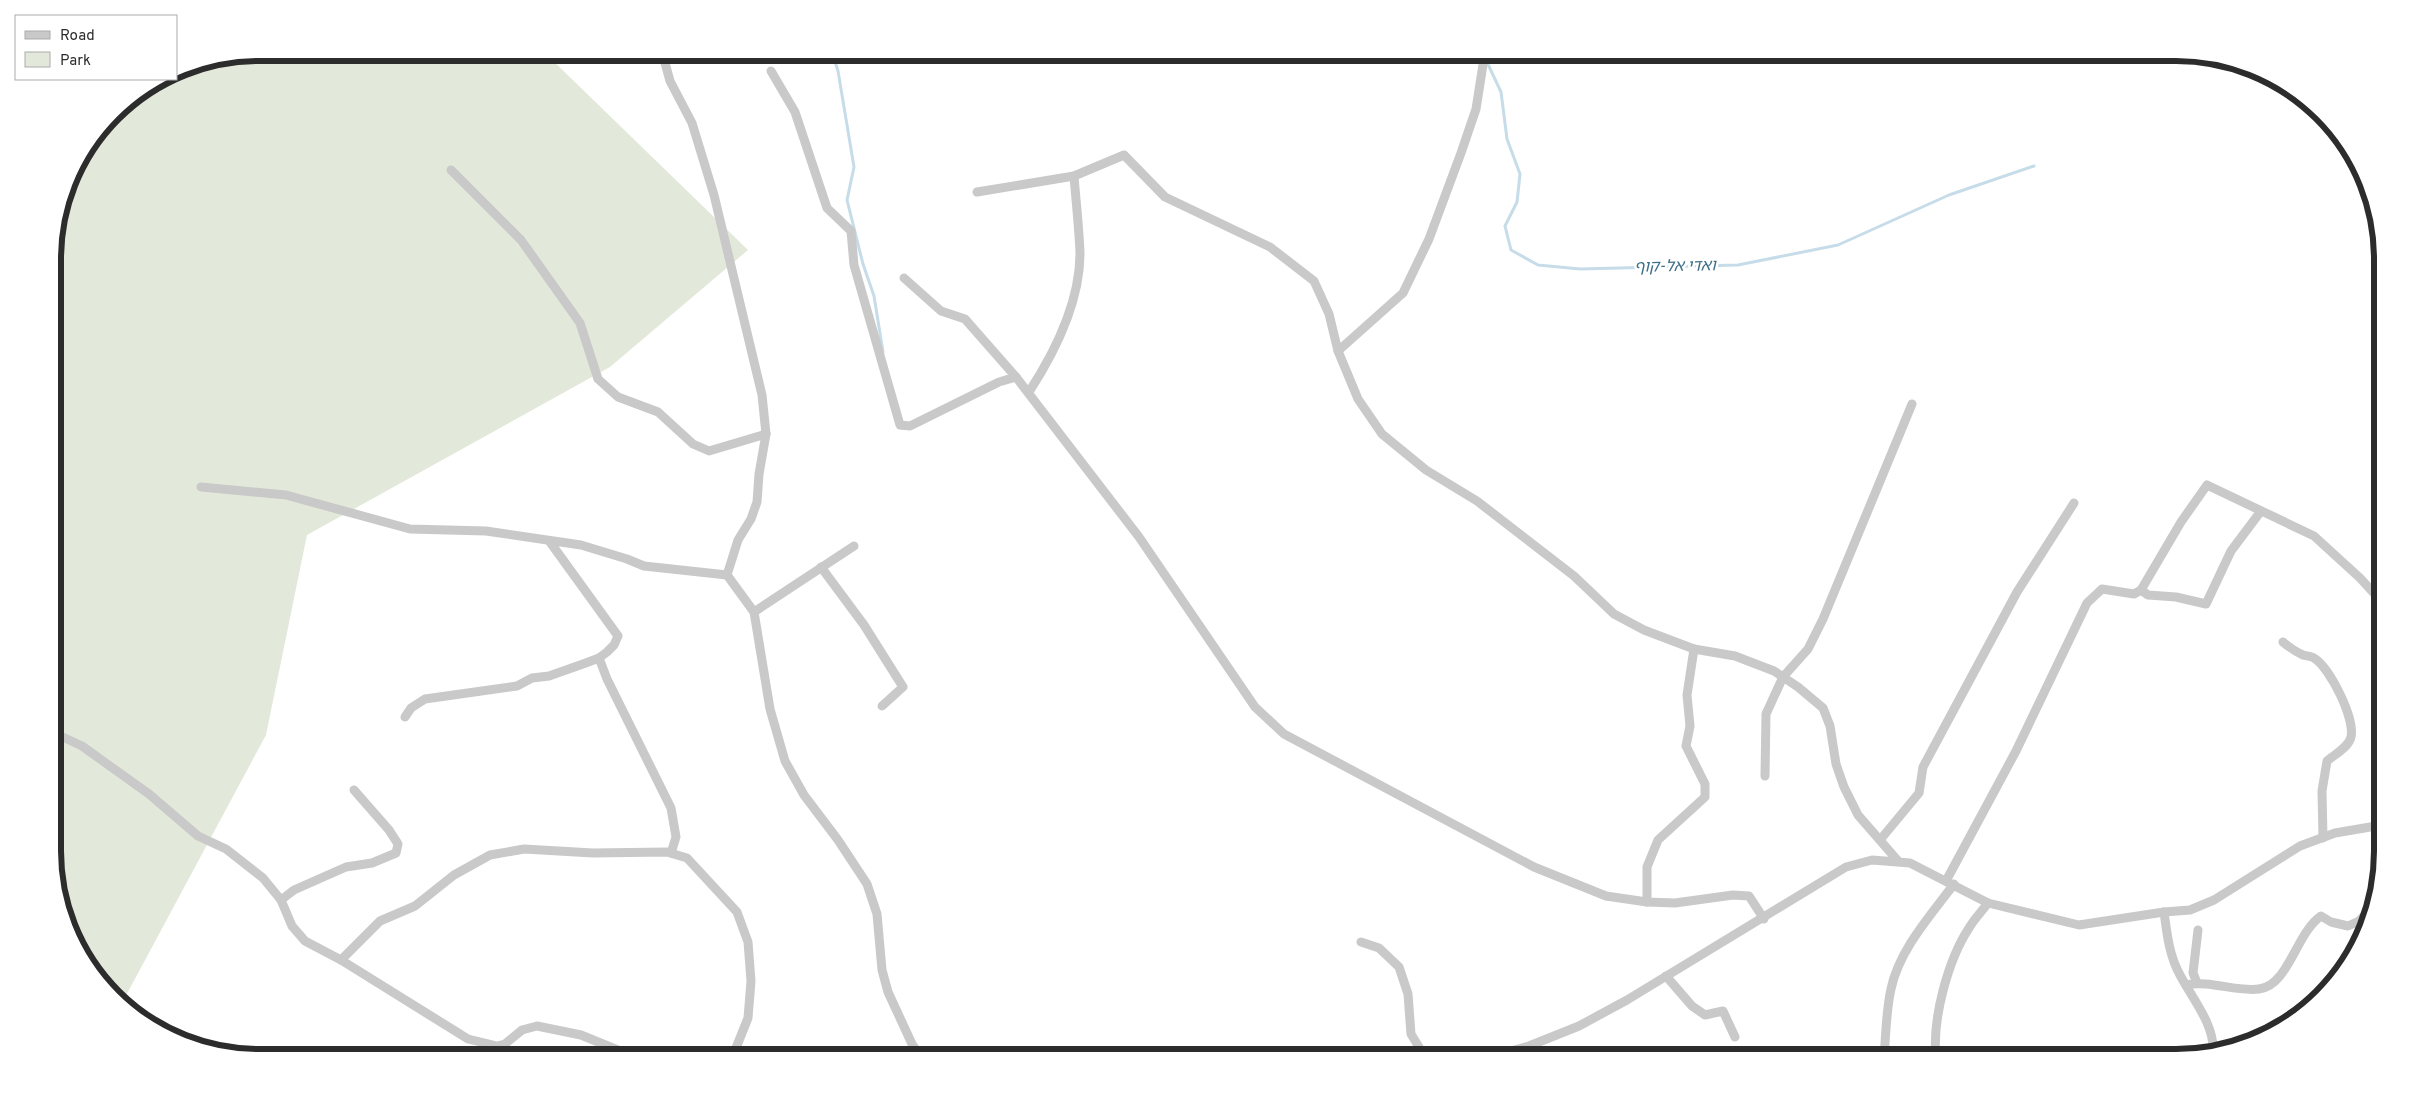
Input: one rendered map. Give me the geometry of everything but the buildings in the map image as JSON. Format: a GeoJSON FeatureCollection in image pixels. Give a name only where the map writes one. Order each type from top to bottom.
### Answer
{"type":"FeatureCollection","features":[{"type":"Feature","properties":{"kind":"street"},"geometry":{"type":"LineString","coordinates":[[664,61],[670,81],[692,124],[714,195],[762,395],[766,434],[759,474],[757,502],[751,519],[738,540],[728,575]]}},
{"type":"Feature","properties":{"kind":"street"},"geometry":{"type":"LineString","coordinates":[[1338,351],[1403,293],[1429,239],[1476,110],[1484,61]]}},
{"type":"Feature","properties":{"kind":"street"},"geometry":{"type":"LineString","coordinates":[[771,72],[795,112],[827,208],[850,231],[854,265],[900,426],[910,426],[999,382],[1016,377]]}},
{"type":"Feature","properties":{"kind":"street"},"geometry":{"type":"LineString","coordinates":[[977,192],[1074,176],[1124,156],[1165,197],[1270,247],[1314,281],[1329,314],[1338,351],[1358,399],[1382,434],[1426,470],[1478,501],[1566,570],[1614,614],[1644,630],[1694,649],[1735,656],[1783,677],[1822,708],[1830,726],[1836,764],[1844,787],[1858,815],[1898,861]]}},
{"type":"Feature","properties":{"kind":"street"},"geometry":{"type":"LineString","coordinates":[[451,170],[521,240],[580,323],[598,379],[618,398],[658,412],[693,444],[709,451],[766,434]]}},
{"type":"Feature","properties":{"kind":"street"},"geometry":{"type":"LineString","coordinates":[[1029,392],[1058,338],[1076,292],[1080,254],[1074,176]]}},
{"type":"Feature","properties":{"kind":"street"},"geometry":{"type":"LineString","coordinates":[[904,278],[941,311],[965,319],[1029,392],[1139,537],[1255,707],[1284,734],[1534,868],[1606,896],[1647,902],[1675,903],[1733,895],[1749,896],[1764,919]]}},
{"type":"Feature","properties":{"kind":"street"},"geometry":{"type":"LineString","coordinates":[[1765,776],[1766,714],[1783,677],[1808,650],[1823,620],[1912,404]]}},
{"type":"Feature","properties":{"kind":"street"},"geometry":{"type":"LineString","coordinates":[[1885,1049],[1891,987],[1898,967],[1950,883],[2087,603],[2102,589],[2134,594],[2141,590],[2181,522],[2207,485],[2314,536],[2374,593]]}},
{"type":"Feature","properties":{"kind":"street"},"geometry":{"type":"LineString","coordinates":[[201,488],[286,495],[410,529],[486,531],[550,542],[581,545],[644,566],[728,575],[754,612],[770,709],[785,761],[804,795],[838,840],[867,884],[877,914],[882,970],[888,992],[915,1049]]}},
{"type":"Feature","properties":{"kind":"street"},"geometry":{"type":"LineString","coordinates":[[1880,840],[1919,793],[1923,767],[2017,592],[2074,503]]}},
{"type":"Feature","properties":{"kind":"street"},"geometry":{"type":"LineString","coordinates":[[2141,590],[2148,595],[2176,597],[2206,604],[2231,551],[2261,511]]}},
{"type":"Feature","properties":{"kind":"street"},"geometry":{"type":"LineString","coordinates":[[405,717],[411,708],[425,699],[516,686],[532,678],[549,676],[599,658],[614,645],[618,636],[550,542]]}},
{"type":"Feature","properties":{"kind":"street"},"geometry":{"type":"LineString","coordinates":[[754,612],[854,546]]}},
{"type":"Feature","properties":{"kind":"street"},"geometry":{"type":"LineString","coordinates":[[821,568],[864,625],[903,687],[882,706]]}},
{"type":"Feature","properties":{"kind":"street"},"geometry":{"type":"LineString","coordinates":[[2283,642],[2301,654],[2314,658],[2330,676],[2341,695],[2351,728],[2351,738],[2343,748],[2327,761],[2322,791],[2323,838]]}},
{"type":"Feature","properties":{"kind":"street"},"geometry":{"type":"LineString","coordinates":[[1647,902],[1647,867],[1658,840],[1705,797],[1705,784],[1686,746],[1690,726],[1687,695],[1694,649]]}},
{"type":"Feature","properties":{"kind":"street"},"geometry":{"type":"LineString","coordinates":[[599,658],[607,679],[671,808],[676,837],[671,853]]}},
{"type":"Feature","properties":{"kind":"street"},"geometry":{"type":"LineString","coordinates":[[61,736],[82,746],[149,794],[198,836],[226,849],[263,878],[281,900],[292,926],[305,941],[341,960],[468,1039],[497,1046],[505,1044],[522,1030],[537,1026],[581,1035],[615,1049]]}},
{"type":"Feature","properties":{"kind":"street"},"geometry":{"type":"LineString","coordinates":[[281,900],[294,890],[346,867],[372,863],[396,853],[398,844],[389,830],[354,790]]}},
{"type":"Feature","properties":{"kind":"street"},"geometry":{"type":"LineString","coordinates":[[1518,1049],[1579,1026],[1764,919],[1846,867],[1872,860],[1910,863],[1988,904],[2080,925],[2164,912],[2190,910],[2214,900],[2300,846],[2336,833],[2374,826]]}},
{"type":"Feature","properties":{"kind":"street"},"geometry":{"type":"LineString","coordinates":[[341,960],[380,921],[415,906],[454,875],[490,855],[524,849],[593,853],[671,853],[687,858],[737,912],[748,942],[751,981],[748,1018],[735,1049]]}},
{"type":"Feature","properties":{"kind":"street"},"geometry":{"type":"LineString","coordinates":[[1935,1049],[1938,1010],[1954,962],[1968,928],[1988,904]]}},
{"type":"Feature","properties":{"kind":"street"},"geometry":{"type":"LineString","coordinates":[[2164,912],[2168,947],[2179,974],[2206,1023],[2211,1046]]}},
{"type":"Feature","properties":{"kind":"street"},"geometry":{"type":"LineString","coordinates":[[2186,985],[2197,982],[2258,989],[2273,984],[2282,974],[2311,923],[2322,916],[2331,922],[2348,926],[2362,917]]}},
{"type":"Feature","properties":{"kind":"street"},"geometry":{"type":"LineString","coordinates":[[2197,982],[2193,973],[2198,930]]}},
{"type":"Feature","properties":{"kind":"street"},"geometry":{"type":"LineString","coordinates":[[1360,942],[1379,948],[1399,967],[1408,994],[1411,1034],[1420,1049]]}},
{"type":"Feature","properties":{"kind":"street"},"geometry":{"type":"LineString","coordinates":[[1666,976],[1692,1006],[1705,1014],[1723,1011],[1735,1037]]}},
{"type":"Feature","properties":{"kind":"green space"},"geometry":{"type":"Polygon","coordinates":[[[259,61],[553,61],[748,250],[610,367],[307,535],[266,735],[125,997],[102,971],[76,927],[65,890],[61,851],[61,259],[65,220],[76,183],[102,139],[129,110],[171,82],[208,68],[233,63],[259,61]]]}},
{"type":"Feature","properties":{"kind":"waterway"},"geometry":{"type":"LineString","coordinates":[[835,61],[854,167],[847,200],[863,264],[874,296],[883,352]]}},
{"type":"Feature","properties":{"kind":"waterway","name":"ואדי אל-קוף"},"geometry":{"type":"LineString","coordinates":[[1486,61],[1501,92],[1507,139],[1520,174],[1517,202],[1505,226],[1511,250],[1538,265],[1580,269],[1738,265],[1838,245],[1949,195],[2034,166]]}}]}
